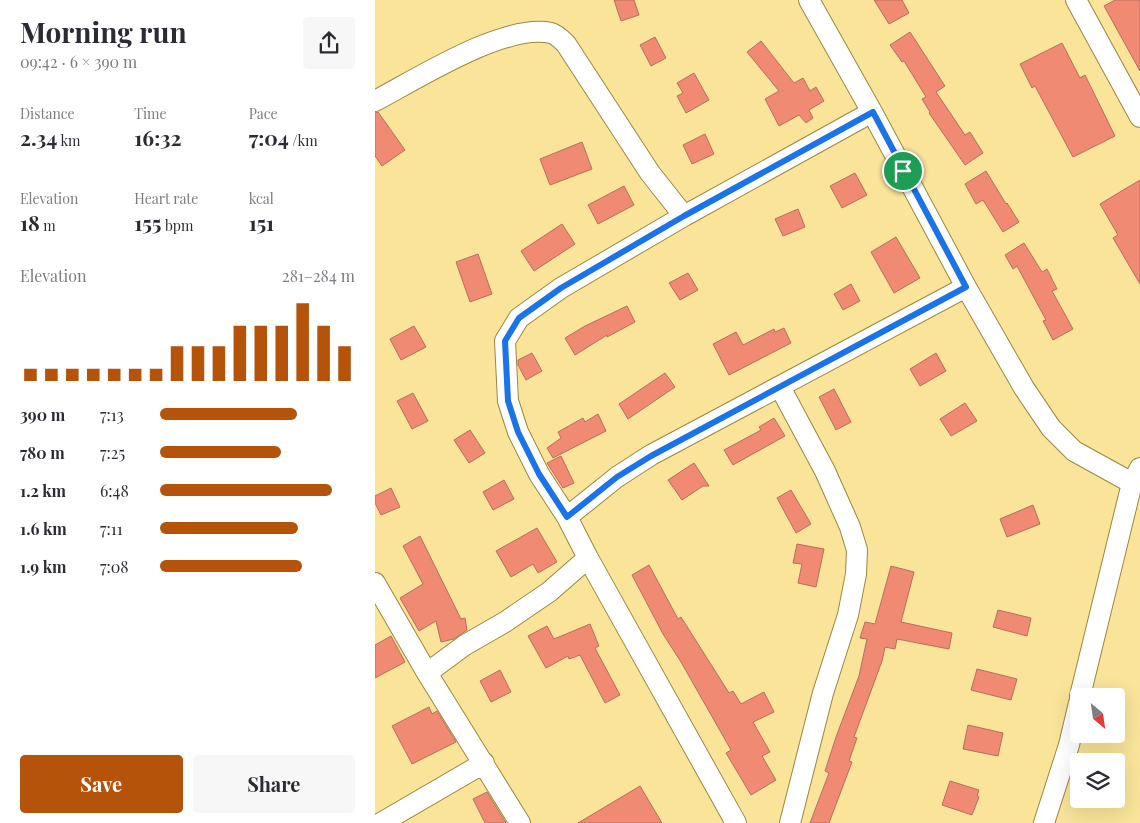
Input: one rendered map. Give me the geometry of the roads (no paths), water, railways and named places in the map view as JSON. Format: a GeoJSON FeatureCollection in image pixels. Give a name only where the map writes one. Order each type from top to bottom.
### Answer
{"type":"FeatureCollection","features":[{"type":"Feature","properties":{"kind":"street"},"geometry":{"type":"LineString","coordinates":[[809,0],[873,112],[966,287],[1024,388],[1051,428],[1074,451],[1136,475],[1083,688]]}},
{"type":"Feature","properties":{"kind":"street"},"geometry":{"type":"LineString","coordinates":[[1076,0],[1140,118]]}},
{"type":"Feature","properties":{"kind":"street"},"geometry":{"type":"LineString","coordinates":[[375,101],[469,50],[505,38],[535,31],[553,33],[566,44],[650,173],[684,216]]}},
{"type":"Feature","properties":{"kind":"street"},"geometry":{"type":"LineString","coordinates":[[736,823],[567,517],[539,474],[518,432],[508,401],[505,341],[519,318],[561,288],[684,216],[873,112]]}},
{"type":"Feature","properties":{"kind":"street"},"geometry":{"type":"LineString","coordinates":[[567,517],[617,477],[651,456],[966,287]]}},
{"type":"Feature","properties":{"kind":"street"},"geometry":{"type":"LineString","coordinates":[[780,387],[825,471],[850,527],[857,550],[857,574],[849,615],[823,693],[789,823]]}},
{"type":"Feature","properties":{"kind":"street"},"geometry":{"type":"LineString","coordinates":[[427,673],[465,645],[505,622],[549,592],[588,558]]}},
{"type":"Feature","properties":{"kind":"street"},"geometry":{"type":"LineString","coordinates":[[375,583],[382,611],[427,673],[520,823]]}},
{"type":"Feature","properties":{"kind":"street"},"geometry":{"type":"LineString","coordinates":[[1044,823],[1070,741]]}},
{"type":"Feature","properties":{"kind":"street"},"geometry":{"type":"LineString","coordinates":[[381,823],[484,763]]}}]}
